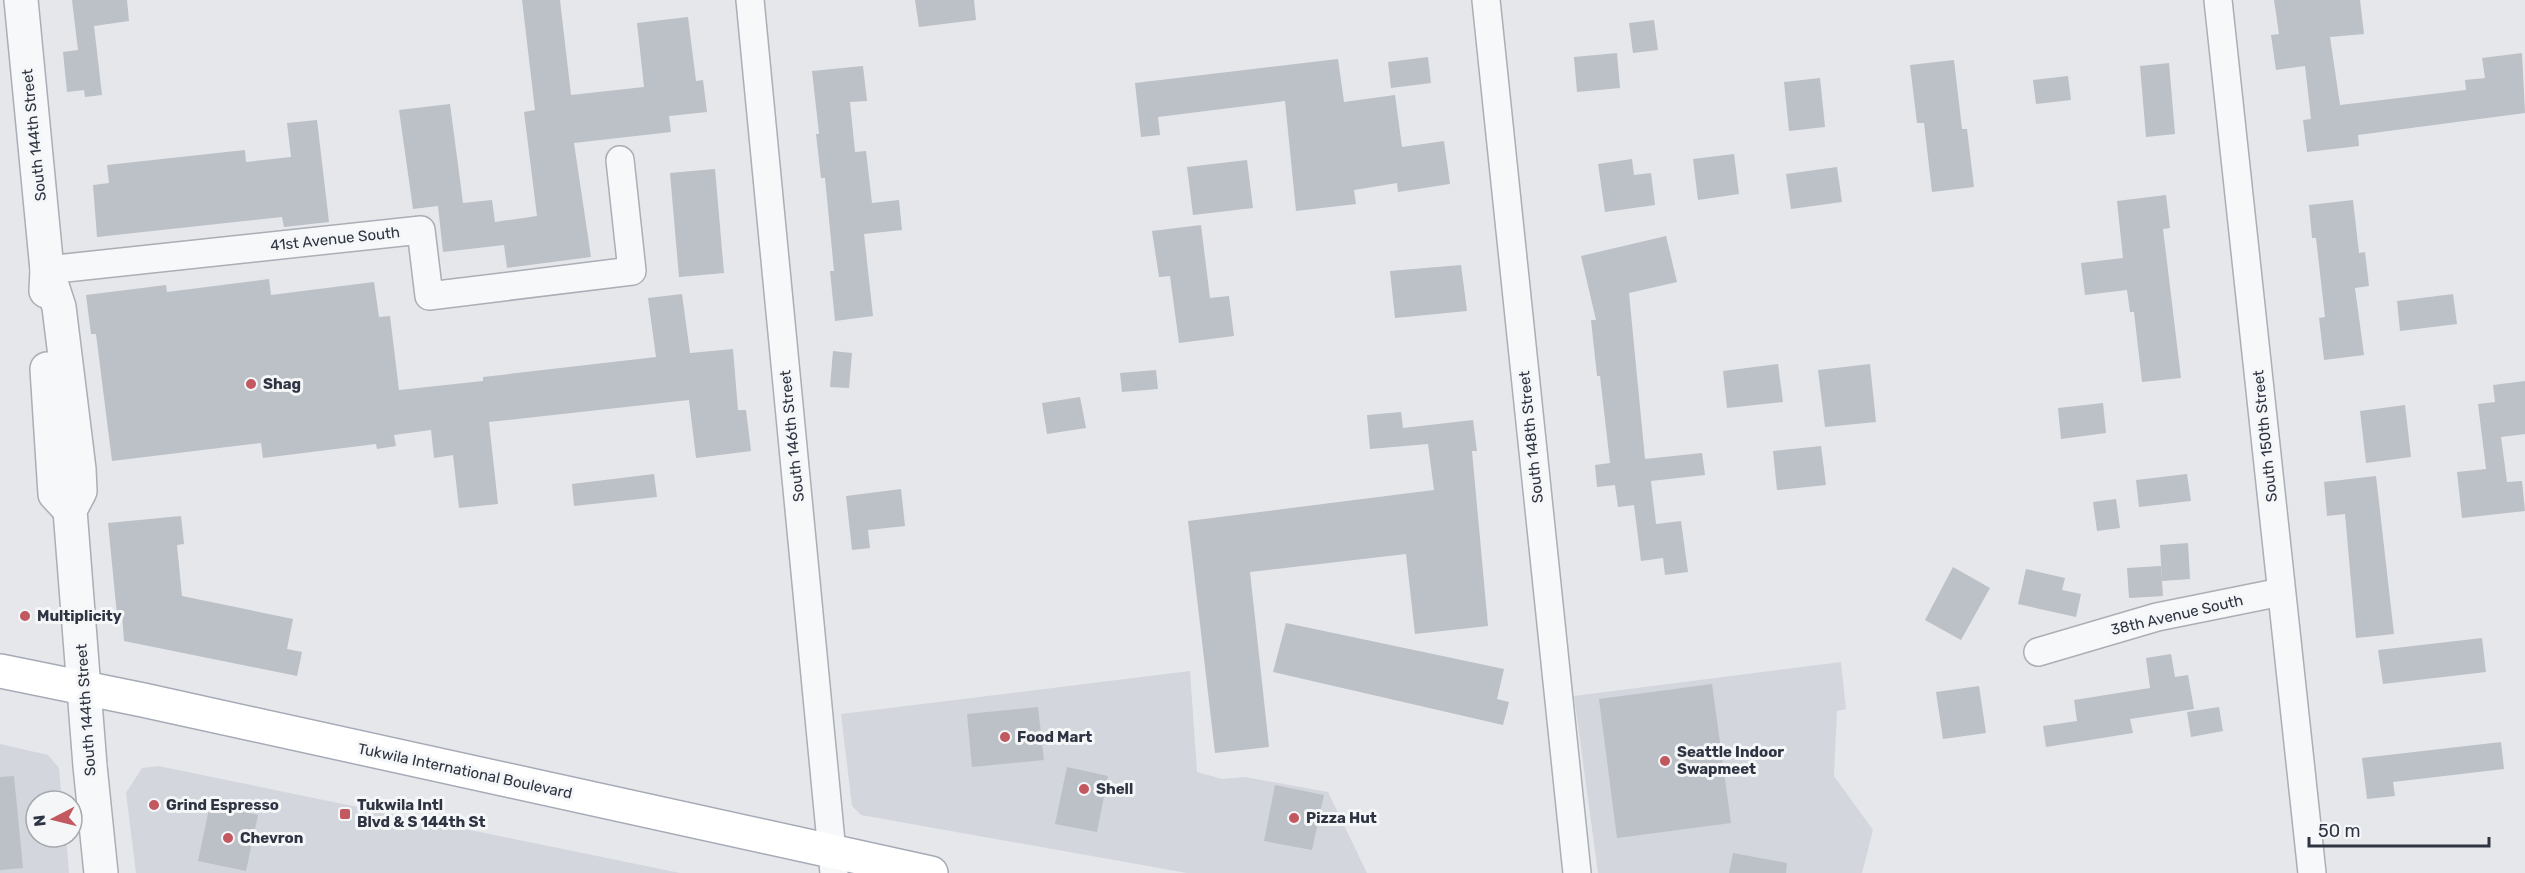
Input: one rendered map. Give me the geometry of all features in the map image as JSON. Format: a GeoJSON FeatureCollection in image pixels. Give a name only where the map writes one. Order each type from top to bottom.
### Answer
{"type":"FeatureCollection","features":[{"type":"Feature","properties":{"kind":"main road","name":"Tukwila International Boulevard"},"geometry":{"type":"LineString","coordinates":[[0,671],[84,687],[833,862],[931,873]]}},
{"type":"Feature","properties":{"kind":"street","name":"South 144th Street"},"geometry":{"type":"LineString","coordinates":[[21,0],[47,270],[59,308],[79,469],[80,490],[70,510],[101,873]]}},
{"type":"Feature","properties":{"kind":"street","name":"South 146th Street"},"geometry":{"type":"LineString","coordinates":[[750,0],[833,862]]}},
{"type":"Feature","properties":{"kind":"street","name":"South 148th Street"},"geometry":{"type":"LineString","coordinates":[[1486,0],[1577,873]]}},
{"type":"Feature","properties":{"kind":"street","name":"South 150th Street"},"geometry":{"type":"LineString","coordinates":[[2218,0],[2312,873]]}},
{"type":"Feature","properties":{"kind":"street","name":"41st Avenue South"},"geometry":{"type":"LineString","coordinates":[[47,270],[421,230],[429,296],[632,271],[620,160]]}},
{"type":"Feature","properties":{"kind":"street","name":"38th Avenue South"},"geometry":{"type":"LineString","coordinates":[[2038,652],[2157,617],[2281,592]]}},
{"type":"Feature","properties":{"kind":"shaded area"},"geometry":{"type":"Polygon","coordinates":[[[1841,662],[1846,709],[1837,711],[1834,776],[1873,830],[1862,873],[1598,873],[1574,696],[1841,662]]]}},
{"type":"Feature","properties":{"kind":"shaded area"},"geometry":{"type":"Polygon","coordinates":[[[1190,671],[1197,772],[1222,779],[1245,777],[1328,792],[1367,873],[1187,873],[861,815],[852,806],[841,714],[1190,671]]]}},
{"type":"Feature","properties":{"kind":"shaded area"},"geometry":{"type":"Polygon","coordinates":[[[0,744],[48,755],[59,768],[61,789],[24,789],[24,849],[67,849],[69,873],[0,873],[0,744]]]}},
{"type":"Feature","properties":{"kind":"shaded area"},"geometry":{"type":"Polygon","coordinates":[[[158,766],[680,873],[136,873],[126,793],[142,768],[158,766]]]}},
{"type":"Feature","properties":{"kind":"building"},"geometry":{"type":"Polygon","coordinates":[[[72,0],[127,0],[129,21],[94,26],[102,95],[85,97],[84,90],[67,92],[63,52],[78,50],[72,0]]]}},
{"type":"Feature","properties":{"kind":"building"},"geometry":{"type":"Polygon","coordinates":[[[522,0],[560,0],[571,95],[644,87],[637,23],[688,17],[696,81],[703,80],[707,112],[669,116],[671,132],[574,143],[591,257],[507,268],[504,245],[443,252],[438,206],[413,209],[399,110],[450,104],[463,203],[492,200],[495,222],[537,216],[524,112],[535,110],[522,0]]]}},
{"type":"Feature","properties":{"kind":"building"},"geometry":{"type":"Polygon","coordinates":[[[915,0],[974,0],[976,20],[919,27],[915,0]]]}},
{"type":"Feature","properties":{"kind":"building"},"geometry":{"type":"Polygon","coordinates":[[[2274,0],[2360,0],[2364,34],[2330,37],[2340,105],[2466,90],[2465,80],[2485,78],[2482,58],[2522,53],[2525,113],[2358,135],[2359,146],[2307,152],[2303,120],[2311,119],[2305,66],[2276,70],[2271,35],[2279,34],[2274,0]]]}},
{"type":"Feature","properties":{"kind":"building"},"geometry":{"type":"Polygon","coordinates":[[[1654,20],[1658,50],[1633,53],[1629,23],[1654,20]]]}},
{"type":"Feature","properties":{"kind":"building"},"geometry":{"type":"Polygon","coordinates":[[[1617,53],[1620,88],[1577,92],[1574,57],[1617,53]]]}},
{"type":"Feature","properties":{"kind":"building"},"geometry":{"type":"Polygon","coordinates":[[[1428,57],[1431,83],[1391,88],[1388,62],[1428,57]]]}},
{"type":"Feature","properties":{"kind":"building"},"geometry":{"type":"Polygon","coordinates":[[[1338,59],[1344,102],[1395,95],[1402,147],[1444,141],[1450,184],[1398,192],[1397,183],[1354,190],[1356,204],[1296,211],[1285,101],[1158,117],[1160,135],[1141,137],[1135,83],[1338,59]]]}},
{"type":"Feature","properties":{"kind":"building"},"geometry":{"type":"Polygon","coordinates":[[[1954,60],[1962,129],[1967,129],[1974,187],[1932,192],[1924,123],[1917,123],[1910,65],[1954,60]]]}},
{"type":"Feature","properties":{"kind":"building"},"geometry":{"type":"Polygon","coordinates":[[[2169,63],[2175,134],[2146,137],[2140,66],[2169,63]]]}},
{"type":"Feature","properties":{"kind":"building"},"geometry":{"type":"Polygon","coordinates":[[[863,66],[867,101],[850,102],[855,152],[866,151],[872,203],[899,200],[902,230],[864,234],[873,316],[835,321],[830,271],[834,271],[825,178],[821,178],[816,134],[819,134],[812,71],[863,66]]]}},
{"type":"Feature","properties":{"kind":"building"},"geometry":{"type":"Polygon","coordinates":[[[2068,76],[2071,100],[2036,104],[2033,80],[2068,76]]]}},
{"type":"Feature","properties":{"kind":"building"},"geometry":{"type":"Polygon","coordinates":[[[1820,78],[1825,127],[1789,131],[1784,82],[1820,78]]]}},
{"type":"Feature","properties":{"kind":"building"},"geometry":{"type":"Polygon","coordinates":[[[317,120],[329,222],[284,227],[282,217],[97,237],[93,185],[109,183],[107,165],[245,150],[246,162],[291,157],[287,123],[317,120]]]}},
{"type":"Feature","properties":{"kind":"building"},"geometry":{"type":"Polygon","coordinates":[[[1734,154],[1739,194],[1698,200],[1693,159],[1734,154]]]}},
{"type":"Feature","properties":{"kind":"building"},"geometry":{"type":"Polygon","coordinates":[[[1632,159],[1634,175],[1651,173],[1655,205],[1605,212],[1598,164],[1632,159]]]}},
{"type":"Feature","properties":{"kind":"building"},"geometry":{"type":"Polygon","coordinates":[[[1247,160],[1253,208],[1193,215],[1187,167],[1247,160]]]}},
{"type":"Feature","properties":{"kind":"building"},"geometry":{"type":"Polygon","coordinates":[[[1837,167],[1842,202],[1791,209],[1786,174],[1837,167]]]}},
{"type":"Feature","properties":{"kind":"building"},"geometry":{"type":"Polygon","coordinates":[[[715,169],[724,273],[679,277],[670,173],[715,169]]]}},
{"type":"Feature","properties":{"kind":"building"},"geometry":{"type":"Polygon","coordinates":[[[2166,195],[2170,228],[2163,229],[2181,378],[2142,382],[2134,312],[2130,312],[2127,290],[2085,295],[2081,263],[2123,258],[2117,201],[2166,195]]]}},
{"type":"Feature","properties":{"kind":"building"},"geometry":{"type":"Polygon","coordinates":[[[2353,200],[2359,253],[2365,252],[2369,286],[2355,288],[2364,355],[2324,360],[2319,318],[2325,317],[2316,238],[2312,238],[2309,205],[2353,200]]]}},
{"type":"Feature","properties":{"kind":"building"},"geometry":{"type":"Polygon","coordinates":[[[1201,225],[1210,298],[1229,296],[1234,336],[1179,343],[1170,276],[1159,277],[1152,231],[1201,225]]]}},
{"type":"Feature","properties":{"kind":"building"},"geometry":{"type":"Polygon","coordinates":[[[1666,236],[1677,282],[1629,293],[1645,459],[1702,453],[1705,475],[1651,481],[1656,524],[1681,521],[1688,572],[1665,575],[1663,558],[1641,561],[1634,505],[1618,507],[1615,485],[1597,487],[1595,465],[1610,463],[1591,320],[1596,320],[1581,256],[1666,236]]]}},
{"type":"Feature","properties":{"kind":"building"},"geometry":{"type":"Polygon","coordinates":[[[1461,265],[1467,311],[1395,318],[1390,271],[1461,265]]]}},
{"type":"Feature","properties":{"kind":"building","name":"Shag"},"geometry":{"type":"Polygon","coordinates":[[[269,279],[271,295],[374,282],[379,317],[390,316],[399,390],[483,381],[483,377],[656,357],[648,298],[682,294],[690,353],[733,349],[738,410],[746,410],[751,451],[696,458],[689,400],[489,422],[498,504],[459,508],[453,455],[434,458],[431,430],[394,435],[396,446],[377,449],[376,444],[263,458],[261,443],[112,461],[96,334],[91,334],[86,295],[166,285],[167,292],[269,279]]]}},
{"type":"Feature","properties":{"kind":"building"},"geometry":{"type":"Polygon","coordinates":[[[2453,294],[2457,324],[2400,331],[2397,301],[2453,294]]]}},
{"type":"Feature","properties":{"kind":"building"},"geometry":{"type":"Polygon","coordinates":[[[833,351],[852,353],[849,388],[830,387],[833,351]]]}},
{"type":"Feature","properties":{"kind":"building"},"geometry":{"type":"Polygon","coordinates":[[[1778,364],[1783,402],[1727,408],[1723,371],[1778,364]]]}},
{"type":"Feature","properties":{"kind":"building"},"geometry":{"type":"Polygon","coordinates":[[[1870,364],[1876,422],[1825,427],[1818,370],[1870,364]]]}},
{"type":"Feature","properties":{"kind":"building"},"geometry":{"type":"Polygon","coordinates":[[[1156,370],[1158,389],[1122,392],[1120,373],[1156,370]]]}},
{"type":"Feature","properties":{"kind":"building"},"geometry":{"type":"Polygon","coordinates":[[[2525,381],[2525,434],[2501,437],[2507,482],[2522,481],[2525,511],[2462,518],[2457,472],[2486,469],[2478,404],[2495,402],[2493,385],[2525,381]]]}},
{"type":"Feature","properties":{"kind":"building"},"geometry":{"type":"Polygon","coordinates":[[[1080,397],[1086,428],[1047,434],[1042,403],[1080,397]]]}},
{"type":"Feature","properties":{"kind":"building"},"geometry":{"type":"Polygon","coordinates":[[[2103,403],[2106,433],[2061,439],[2058,408],[2103,403]]]}},
{"type":"Feature","properties":{"kind":"building"},"geometry":{"type":"Polygon","coordinates":[[[2405,405],[2411,457],[2366,463],[2360,411],[2405,405]]]}},
{"type":"Feature","properties":{"kind":"building"},"geometry":{"type":"Polygon","coordinates":[[[1401,412],[1403,428],[1473,420],[1477,451],[1472,451],[1488,626],[1415,634],[1406,554],[1250,572],[1269,747],[1215,753],[1188,521],[1434,490],[1428,444],[1370,449],[1367,415],[1401,412]]]}},
{"type":"Feature","properties":{"kind":"building"},"geometry":{"type":"Polygon","coordinates":[[[1821,446],[1826,485],[1777,490],[1773,451],[1821,446]]]}},
{"type":"Feature","properties":{"kind":"building"},"geometry":{"type":"Polygon","coordinates":[[[654,474],[657,497],[574,506],[572,484],[654,474]]]}},
{"type":"Feature","properties":{"kind":"building"},"geometry":{"type":"Polygon","coordinates":[[[2187,474],[2191,501],[2139,507],[2136,480],[2187,474]]]}},
{"type":"Feature","properties":{"kind":"building"},"geometry":{"type":"Polygon","coordinates":[[[2376,476],[2394,634],[2356,638],[2345,514],[2327,516],[2324,482],[2376,476]]]}},
{"type":"Feature","properties":{"kind":"building"},"geometry":{"type":"Polygon","coordinates":[[[901,489],[905,526],[868,530],[870,548],[852,550],[846,496],[901,489]]]}},
{"type":"Feature","properties":{"kind":"building"},"geometry":{"type":"Polygon","coordinates":[[[2116,499],[2120,528],[2097,531],[2093,502],[2116,499]]]}},
{"type":"Feature","properties":{"kind":"building"},"geometry":{"type":"Polygon","coordinates":[[[181,516],[184,544],[177,545],[182,596],[293,619],[287,649],[302,652],[297,676],[124,641],[122,614],[117,615],[108,523],[181,516]]]}},
{"type":"Feature","properties":{"kind":"building"},"geometry":{"type":"Polygon","coordinates":[[[2188,543],[2190,579],[2162,581],[2160,545],[2188,543]]]}},
{"type":"Feature","properties":{"kind":"building"},"geometry":{"type":"Polygon","coordinates":[[[2161,566],[2163,596],[2129,598],[2127,568],[2161,566]]]}},
{"type":"Feature","properties":{"kind":"building"},"geometry":{"type":"Polygon","coordinates":[[[1953,567],[1990,588],[1961,640],[1925,620],[1953,567]]]}},
{"type":"Feature","properties":{"kind":"building"},"geometry":{"type":"Polygon","coordinates":[[[2026,569],[2065,578],[2062,590],[2081,594],[2076,617],[2018,604],[2026,569]]]}},
{"type":"Feature","properties":{"kind":"building"},"geometry":{"type":"Polygon","coordinates":[[[1286,623],[1504,669],[1497,699],[1509,702],[1503,725],[1273,672],[1286,623]]]}},
{"type":"Feature","properties":{"kind":"building"},"geometry":{"type":"Polygon","coordinates":[[[2482,638],[2486,672],[2383,684],[2378,650],[2482,638]]]}},
{"type":"Feature","properties":{"kind":"building"},"geometry":{"type":"Polygon","coordinates":[[[2171,654],[2175,677],[2188,675],[2194,709],[2130,719],[2133,733],[2046,747],[2043,726],[2077,721],[2074,700],[2150,688],[2146,658],[2171,654]]]}},
{"type":"Feature","properties":{"kind":"building","name":"Seattle Indoor Swapmeet"},"geometry":{"type":"Polygon","coordinates":[[[1712,684],[1731,823],[1617,838],[1599,699],[1712,684]]]}},
{"type":"Feature","properties":{"kind":"building"},"geometry":{"type":"Polygon","coordinates":[[[1979,686],[1986,733],[1943,739],[1936,692],[1979,686]]]}},
{"type":"Feature","properties":{"kind":"building","name":"Food Mart"},"geometry":{"type":"Polygon","coordinates":[[[1038,707],[1044,760],[972,767],[967,714],[1038,707]]]}},
{"type":"Feature","properties":{"kind":"building"},"geometry":{"type":"Polygon","coordinates":[[[2219,707],[2223,731],[2191,737],[2187,712],[2219,707]]]}},
{"type":"Feature","properties":{"kind":"building"},"geometry":{"type":"Polygon","coordinates":[[[2501,742],[2504,769],[2393,782],[2395,796],[2367,799],[2362,758],[2501,742]]]}},
{"type":"Feature","properties":{"kind":"building","name":"Shell"},"geometry":{"type":"Polygon","coordinates":[[[1067,767],[1108,776],[1097,832],[1055,824],[1067,767]]]}},
{"type":"Feature","properties":{"kind":"building"},"geometry":{"type":"Polygon","coordinates":[[[14,776],[23,868],[0,870],[0,777],[14,776]]]}},
{"type":"Feature","properties":{"kind":"building","name":"Pizza Hut"},"geometry":{"type":"Polygon","coordinates":[[[1275,785],[1324,795],[1312,850],[1264,841],[1275,785]]]}},
{"type":"Feature","properties":{"kind":"building","name":"Chevron"},"geometry":{"type":"Polygon","coordinates":[[[210,804],[258,815],[246,871],[198,861],[210,804]]]}},
{"type":"Feature","properties":{"kind":"building"},"geometry":{"type":"Polygon","coordinates":[[[1733,853],[1787,863],[1786,873],[1729,873],[1733,853]]]}},
{"type":"Feature","properties":{"kind":"place","name":"Shag"},"geometry":{"type":"Point","coordinates":[251,384]}},
{"type":"Feature","properties":{"kind":"place","name":"Multiplicity"},"geometry":{"type":"Point","coordinates":[25,616]}},
{"type":"Feature","properties":{"kind":"place","name":"Food Mart"},"geometry":{"type":"Point","coordinates":[1005,737]}},
{"type":"Feature","properties":{"kind":"place","name":"Seattle Indoor Swapmeet"},"geometry":{"type":"Point","coordinates":[1665,761]}},
{"type":"Feature","properties":{"kind":"place","name":"Shell"},"geometry":{"type":"Point","coordinates":[1084,789]}},
{"type":"Feature","properties":{"kind":"place","name":"Grind Espresso"},"geometry":{"type":"Point","coordinates":[154,805]}},
{"type":"Feature","properties":{"kind":"place","name":"Tukwila Intl Blvd & S 144th St"},"geometry":{"type":"Point","coordinates":[345,814]}},
{"type":"Feature","properties":{"kind":"place","name":"Pizza Hut"},"geometry":{"type":"Point","coordinates":[1294,818]}},
{"type":"Feature","properties":{"kind":"place","name":"Chevron"},"geometry":{"type":"Point","coordinates":[228,838]}}]}
